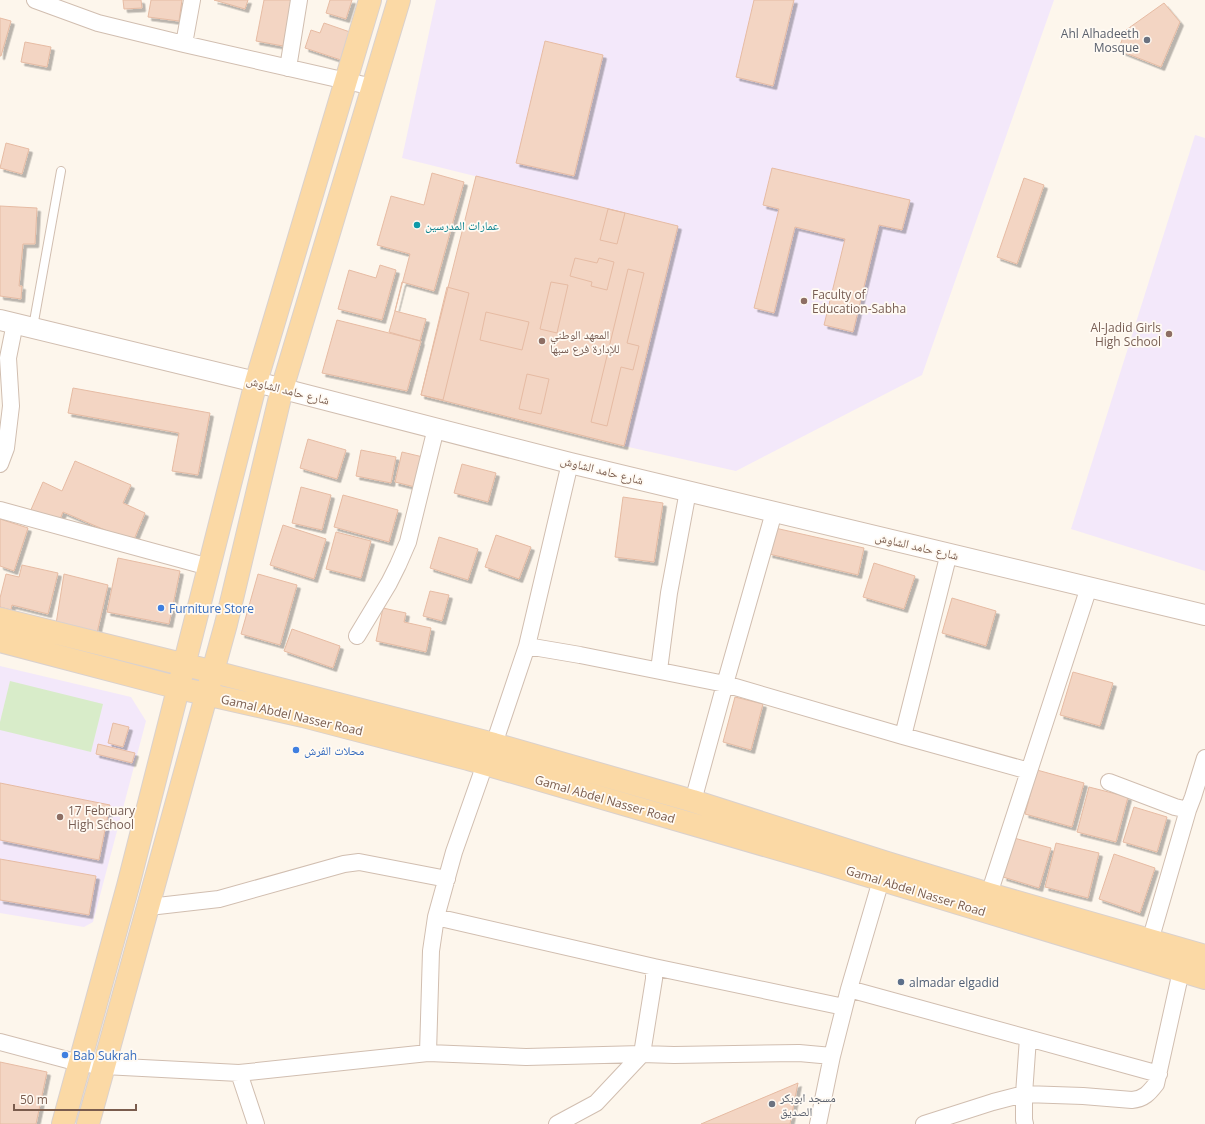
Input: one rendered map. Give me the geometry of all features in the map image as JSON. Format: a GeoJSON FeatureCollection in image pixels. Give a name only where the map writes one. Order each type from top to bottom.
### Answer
{"type":"FeatureCollection","features":[{"type":"Feature","properties":{"kind":"main road"},"geometry":{"type":"LineString","coordinates":[[63,1124],[128,886],[256,382],[370,0]]}},
{"type":"Feature","properties":{"kind":"main road"},"geometry":{"type":"LineString","coordinates":[[88,1124],[214,672],[282,388],[399,0]]}},
{"type":"Feature","properties":{"kind":"main road","name":"Gamal Abdel Nasser Road"},"geometry":{"type":"LineString","coordinates":[[0,619],[494,744],[693,801],[884,872],[1205,978]]}},
{"type":"Feature","properties":{"kind":"main road","name":"Gamal Abdel Nasser Road"},"geometry":{"type":"LineString","coordinates":[[0,640],[179,688],[303,716],[486,764],[823,862],[884,872],[989,894],[1205,956]]}},
{"type":"Feature","properties":{"kind":"street"},"geometry":{"type":"LineString","coordinates":[[35,0],[98,23],[373,87]]}},
{"type":"Feature","properties":{"kind":"street"},"geometry":{"type":"LineString","coordinates":[[184,44],[192,0]]}},
{"type":"Feature","properties":{"kind":"street"},"geometry":{"type":"LineString","coordinates":[[288,68],[299,0]]}},
{"type":"Feature","properties":{"kind":"street"},"geometry":{"type":"LineString","coordinates":[[0,464],[6,448],[11,406],[5,398],[8,358],[16,323]]}},
{"type":"Feature","properties":{"kind":"street","name":"شارع حامد الشاوش"},"geometry":{"type":"LineString","coordinates":[[16,323],[282,388],[570,463],[1205,615]]}},
{"type":"Feature","properties":{"kind":"street"},"geometry":{"type":"LineString","coordinates":[[357,636],[389,583],[408,542],[436,428]]}},
{"type":"Feature","properties":{"kind":"street"},"geometry":{"type":"LineString","coordinates":[[494,744],[527,646],[570,463]]}},
{"type":"Feature","properties":{"kind":"street"},"geometry":{"type":"LineString","coordinates":[[659,670],[669,593],[688,491]]}},
{"type":"Feature","properties":{"kind":"street"},"geometry":{"type":"LineString","coordinates":[[0,510],[209,567]]}},
{"type":"Feature","properties":{"kind":"street"},"geometry":{"type":"LineString","coordinates":[[693,801],[774,512]]}},
{"type":"Feature","properties":{"kind":"street"},"geometry":{"type":"LineString","coordinates":[[903,736],[948,554]]}},
{"type":"Feature","properties":{"kind":"street"},"geometry":{"type":"LineString","coordinates":[[989,894],[1088,587]]}},
{"type":"Feature","properties":{"kind":"street"},"geometry":{"type":"LineString","coordinates":[[527,646],[659,670],[725,684],[1029,771]]}},
{"type":"Feature","properties":{"kind":"street"},"geometry":{"type":"LineString","coordinates":[[1150,941],[1188,810],[1205,758]]}},
{"type":"Feature","properties":{"kind":"street"},"geometry":{"type":"LineString","coordinates":[[428,1053],[431,951],[436,917],[454,852],[486,764]]}},
{"type":"Feature","properties":{"kind":"street"},"geometry":{"type":"LineString","coordinates":[[1109,782],[1175,807],[1188,810]]}},
{"type":"Feature","properties":{"kind":"street"},"geometry":{"type":"LineString","coordinates":[[149,906],[219,899],[344,864],[359,862],[447,879]]}},
{"type":"Feature","properties":{"kind":"street"},"geometry":{"type":"LineString","coordinates":[[818,1124],[844,1007],[884,872]]}},
{"type":"Feature","properties":{"kind":"street"},"geometry":{"type":"LineString","coordinates":[[436,917],[654,967],[844,1007]]}},
{"type":"Feature","properties":{"kind":"street"},"geometry":{"type":"LineString","coordinates":[[558,1124],[596,1102],[642,1054],[654,979],[654,967]]}},
{"type":"Feature","properties":{"kind":"street"},"geometry":{"type":"LineString","coordinates":[[924,1124],[993,1102],[1024,1094],[1140,1100],[1148,1094],[1156,1084],[1181,971]]}},
{"type":"Feature","properties":{"kind":"street"},"geometry":{"type":"LineString","coordinates":[[849,989],[1158,1074]]}},
{"type":"Feature","properties":{"kind":"street"},"geometry":{"type":"LineString","coordinates":[[1025,1124],[1024,1094],[1028,1038]]}},
{"type":"Feature","properties":{"kind":"street"},"geometry":{"type":"LineString","coordinates":[[0,1042],[79,1063],[104,1066],[239,1073],[428,1053],[526,1057],[642,1054],[674,1055],[799,1053],[832,1056]]}},
{"type":"Feature","properties":{"kind":"street"},"geometry":{"type":"LineString","coordinates":[[239,1073],[256,1124]]}},
{"type":"Feature","properties":{"kind":"lane"},"geometry":{"type":"LineString","coordinates":[[16,323],[61,171]]}},
{"type":"Feature","properties":{"kind":"shaded area","name":"Faculty of Education-Sabha"},"geometry":{"type":"Polygon","coordinates":[[[436,0],[1054,0],[922,375],[736,471],[624,446],[608,209],[402,158],[436,0]]]}},
{"type":"Feature","properties":{"kind":"shaded area","name":"Al-Jadid Girls High School"},"geometry":{"type":"Polygon","coordinates":[[[1195,135],[1205,138],[1205,571],[1071,529],[1195,135]]]}},
{"type":"Feature","properties":{"kind":"shaded area","name":"17 February High School"},"geometry":{"type":"Polygon","coordinates":[[[0,666],[131,697],[146,721],[93,922],[84,927],[0,913],[0,666]]]}},
{"type":"Feature","properties":{"kind":"green space"},"geometry":{"type":"Polygon","coordinates":[[[10,681],[103,704],[91,752],[0,730],[0,722],[10,681]]]}},
{"type":"Feature","properties":{"kind":"building"},"geometry":{"type":"Polygon","coordinates":[[[123,0],[141,0],[142,8],[124,9],[123,0]]]}},
{"type":"Feature","properties":{"kind":"building"},"geometry":{"type":"Polygon","coordinates":[[[151,0],[182,0],[179,21],[148,17],[151,0]]]}},
{"type":"Feature","properties":{"kind":"building"},"geometry":{"type":"Polygon","coordinates":[[[214,0],[248,0],[245,9],[214,0]]]}},
{"type":"Feature","properties":{"kind":"building"},"geometry":{"type":"Polygon","coordinates":[[[264,0],[292,0],[283,46],[256,41],[264,0]]]}},
{"type":"Feature","properties":{"kind":"building"},"geometry":{"type":"Polygon","coordinates":[[[330,0],[352,0],[346,19],[326,13],[330,0]]]}},
{"type":"Feature","properties":{"kind":"building"},"geometry":{"type":"Polygon","coordinates":[[[754,0],[794,0],[773,86],[736,77],[754,0]]]}},
{"type":"Feature","properties":{"kind":"building","name":"Ahl Alhadeeth Mosque"},"geometry":{"type":"Polygon","coordinates":[[[1164,3],[1180,22],[1161,67],[1118,50],[1126,30],[1164,3]]]}},
{"type":"Feature","properties":{"kind":"building"},"geometry":{"type":"Polygon","coordinates":[[[0,18],[11,21],[1,56],[0,56],[0,18]]]}},
{"type":"Feature","properties":{"kind":"building"},"geometry":{"type":"Polygon","coordinates":[[[324,23],[350,32],[341,60],[305,48],[311,30],[320,33],[324,23]]]}},
{"type":"Feature","properties":{"kind":"building"},"geometry":{"type":"Polygon","coordinates":[[[545,41],[603,55],[574,176],[516,163],[545,41]]]}},
{"type":"Feature","properties":{"kind":"building"},"geometry":{"type":"Polygon","coordinates":[[[25,42],[51,47],[47,67],[21,62],[25,42]]]}},
{"type":"Feature","properties":{"kind":"building"},"geometry":{"type":"Polygon","coordinates":[[[6,143],[29,149],[22,174],[0,168],[6,143]]]}},
{"type":"Feature","properties":{"kind":"building"},"geometry":{"type":"Polygon","coordinates":[[[772,168],[910,200],[902,230],[879,225],[853,332],[824,325],[845,239],[795,227],[774,313],[754,308],[779,209],[763,205],[772,168]]]}},
{"type":"Feature","properties":{"kind":"building","name":"عمارات المدرسين"},"geometry":{"type":"Polygon","coordinates":[[[432,173],[464,182],[434,291],[403,282],[410,254],[377,245],[391,196],[424,205],[432,173]]]}},
{"type":"Feature","properties":{"kind":"building","name":"المعهد الوطني للإدارة فرع سبها"},"geometry":{"type":"Polygon","coordinates":[[[476,176],[678,226],[624,446],[421,395],[476,176]]]}},
{"type":"Feature","properties":{"kind":"building"},"geometry":{"type":"Polygon","coordinates":[[[1024,178],[1044,185],[1017,264],[997,257],[1024,178]]]}},
{"type":"Feature","properties":{"kind":"building"},"geometry":{"type":"Polygon","coordinates":[[[0,206],[37,208],[35,244],[23,244],[19,286],[22,286],[21,299],[0,296],[0,206]]]}},
{"type":"Feature","properties":{"kind":"building"},"geometry":{"type":"Polygon","coordinates":[[[608,209],[625,213],[617,244],[600,240],[608,209]]]}},
{"type":"Feature","properties":{"kind":"building"},"geometry":{"type":"Polygon","coordinates":[[[575,258],[597,263],[599,258],[614,262],[607,290],[591,286],[592,282],[570,276],[575,258]]]}},
{"type":"Feature","properties":{"kind":"building"},"geometry":{"type":"Polygon","coordinates":[[[380,265],[396,270],[382,320],[338,309],[349,270],[376,278],[380,265]]]}},
{"type":"Feature","properties":{"kind":"building"},"geometry":{"type":"Polygon","coordinates":[[[628,269],[644,273],[627,343],[639,346],[633,370],[621,367],[607,426],[591,422],[628,269]]]}},
{"type":"Feature","properties":{"kind":"building"},"geometry":{"type":"Polygon","coordinates":[[[402,282],[403,282],[395,311],[402,282]]]}},
{"type":"Feature","properties":{"kind":"building"},"geometry":{"type":"Polygon","coordinates":[[[551,282],[568,285],[557,333],[540,329],[551,282]]]}},
{"type":"Feature","properties":{"kind":"building"},"geometry":{"type":"Polygon","coordinates":[[[447,287],[469,293],[443,400],[421,395],[447,287]]]}},
{"type":"Feature","properties":{"kind":"building"},"geometry":{"type":"Polygon","coordinates":[[[395,311],[426,319],[420,341],[389,332],[395,311]]]}},
{"type":"Feature","properties":{"kind":"building"},"geometry":{"type":"Polygon","coordinates":[[[486,312],[529,322],[522,350],[480,340],[486,312]]]}},
{"type":"Feature","properties":{"kind":"building"},"geometry":{"type":"Polygon","coordinates":[[[337,320],[421,341],[407,391],[322,373],[337,320]]]}},
{"type":"Feature","properties":{"kind":"building"},"geometry":{"type":"Polygon","coordinates":[[[527,374],[549,379],[541,414],[519,409],[527,374]]]}},
{"type":"Feature","properties":{"kind":"building"},"geometry":{"type":"Polygon","coordinates":[[[73,388],[210,413],[198,475],[172,471],[179,433],[68,413],[73,388]]]}},
{"type":"Feature","properties":{"kind":"building"},"geometry":{"type":"Polygon","coordinates":[[[308,439],[346,450],[337,479],[300,468],[308,439]]]}},
{"type":"Feature","properties":{"kind":"building"},"geometry":{"type":"Polygon","coordinates":[[[361,450],[396,457],[391,483],[356,476],[361,450]]]}},
{"type":"Feature","properties":{"kind":"building"},"geometry":{"type":"Polygon","coordinates":[[[402,452],[423,457],[415,487],[395,482],[402,452]]]}},
{"type":"Feature","properties":{"kind":"building"},"geometry":{"type":"Polygon","coordinates":[[[75,461],[131,485],[123,503],[145,513],[133,542],[63,512],[58,524],[30,512],[43,482],[62,491],[75,461]]]}},
{"type":"Feature","properties":{"kind":"building"},"geometry":{"type":"Polygon","coordinates":[[[462,464],[496,473],[488,502],[454,493],[462,464]]]}},
{"type":"Feature","properties":{"kind":"building"},"geometry":{"type":"Polygon","coordinates":[[[301,487],[331,495],[322,530],[292,523],[301,487]]]}},
{"type":"Feature","properties":{"kind":"building"},"geometry":{"type":"Polygon","coordinates":[[[343,495],[398,510],[389,542],[334,527],[343,495]]]}},
{"type":"Feature","properties":{"kind":"building"},"geometry":{"type":"Polygon","coordinates":[[[623,497],[663,503],[654,562],[615,557],[623,497]]]}},
{"type":"Feature","properties":{"kind":"building"},"geometry":{"type":"Polygon","coordinates":[[[0,519],[28,528],[14,571],[0,566],[0,519]]]}},
{"type":"Feature","properties":{"kind":"building"},"geometry":{"type":"Polygon","coordinates":[[[283,525],[326,539],[314,579],[270,565],[283,525]]]}},
{"type":"Feature","properties":{"kind":"building"},"geometry":{"type":"Polygon","coordinates":[[[775,528],[864,548],[858,575],[769,554],[775,528]]]}},
{"type":"Feature","properties":{"kind":"building"},"geometry":{"type":"Polygon","coordinates":[[[336,532],[371,541],[361,578],[326,569],[336,532]]]}},
{"type":"Feature","properties":{"kind":"building"},"geometry":{"type":"Polygon","coordinates":[[[496,535],[531,547],[519,579],[485,567],[496,535]]]}},
{"type":"Feature","properties":{"kind":"building"},"geometry":{"type":"Polygon","coordinates":[[[439,537],[478,549],[468,580],[430,568],[439,537]]]}},
{"type":"Feature","properties":{"kind":"building"},"geometry":{"type":"Polygon","coordinates":[[[118,558],[180,571],[169,624],[107,612],[118,558]]]}},
{"type":"Feature","properties":{"kind":"building"},"geometry":{"type":"Polygon","coordinates":[[[874,563],[915,576],[904,609],[863,597],[874,563]]]}},
{"type":"Feature","properties":{"kind":"building"},"geometry":{"type":"Polygon","coordinates":[[[22,565],[58,573],[48,614],[12,605],[11,610],[0,607],[0,598],[6,574],[19,577],[22,565]]]}},
{"type":"Feature","properties":{"kind":"building"},"geometry":{"type":"Polygon","coordinates":[[[64,574],[108,585],[97,633],[56,624],[64,574]]]}},
{"type":"Feature","properties":{"kind":"building"},"geometry":{"type":"Polygon","coordinates":[[[258,574],[297,585],[280,645],[241,634],[258,574]]]}},
{"type":"Feature","properties":{"kind":"building"},"geometry":{"type":"Polygon","coordinates":[[[430,591],[449,595],[442,621],[423,616],[430,591]]]}},
{"type":"Feature","properties":{"kind":"building"},"geometry":{"type":"Polygon","coordinates":[[[952,598],[996,611],[986,646],[942,633],[952,598]]]}},
{"type":"Feature","properties":{"kind":"building"},"geometry":{"type":"Polygon","coordinates":[[[383,608],[406,613],[404,622],[431,628],[426,652],[376,641],[383,608]]]}},
{"type":"Feature","properties":{"kind":"building"},"geometry":{"type":"Polygon","coordinates":[[[292,629],[340,646],[333,668],[284,651],[292,629]]]}},
{"type":"Feature","properties":{"kind":"building"},"geometry":{"type":"Polygon","coordinates":[[[1073,672],[1113,683],[1100,726],[1060,715],[1073,672]]]}},
{"type":"Feature","properties":{"kind":"building"},"geometry":{"type":"Polygon","coordinates":[[[735,697],[763,704],[751,750],[723,742],[735,697]]]}},
{"type":"Feature","properties":{"kind":"building"},"geometry":{"type":"Polygon","coordinates":[[[113,723],[129,727],[123,747],[108,743],[113,723]]]}},
{"type":"Feature","properties":{"kind":"building"},"geometry":{"type":"Polygon","coordinates":[[[98,744],[135,753],[132,763],[96,754],[98,744]]]}},
{"type":"Feature","properties":{"kind":"building"},"geometry":{"type":"Polygon","coordinates":[[[1037,770],[1084,783],[1072,827],[1025,814],[1037,770]]]}},
{"type":"Feature","properties":{"kind":"building"},"geometry":{"type":"Polygon","coordinates":[[[0,783],[110,805],[99,860],[0,840],[0,783]]]}},
{"type":"Feature","properties":{"kind":"building"},"geometry":{"type":"Polygon","coordinates":[[[1089,787],[1128,797],[1116,842],[1077,832],[1089,787]]]}},
{"type":"Feature","properties":{"kind":"building"},"geometry":{"type":"Polygon","coordinates":[[[1134,807],[1167,817],[1157,852],[1123,842],[1134,807]]]}},
{"type":"Feature","properties":{"kind":"building"},"geometry":{"type":"Polygon","coordinates":[[[1014,838],[1051,848],[1039,888],[1003,877],[1014,838]]]}},
{"type":"Feature","properties":{"kind":"building"},"geometry":{"type":"Polygon","coordinates":[[[1056,843],[1099,853],[1088,898],[1045,887],[1056,843]]]}},
{"type":"Feature","properties":{"kind":"building"},"geometry":{"type":"Polygon","coordinates":[[[1114,854],[1155,868],[1140,913],[1099,899],[1114,854]]]}},
{"type":"Feature","properties":{"kind":"building"},"geometry":{"type":"Polygon","coordinates":[[[0,859],[96,876],[89,915],[0,900],[0,859]]]}},
{"type":"Feature","properties":{"kind":"building"},"geometry":{"type":"Polygon","coordinates":[[[0,1062],[47,1072],[36,1124],[0,1124],[0,1062]]]}},
{"type":"Feature","properties":{"kind":"building","name":"مسجد ابوبكر الصديق"},"geometry":{"type":"Polygon","coordinates":[[[798,1083],[790,1124],[701,1124],[798,1083]]]}},
{"type":"Feature","properties":{"kind":"place","name":"Ahl Alhadeeth Mosque"},"geometry":{"type":"Point","coordinates":[1147,40]}},
{"type":"Feature","properties":{"kind":"place","name":"عمارات المدرسين"},"geometry":{"type":"Point","coordinates":[417,225]}},
{"type":"Feature","properties":{"kind":"place","name":"Faculty of Education-Sabha"},"geometry":{"type":"Point","coordinates":[804,301]}},
{"type":"Feature","properties":{"kind":"place","name":"Al-Jadid Girls High School"},"geometry":{"type":"Point","coordinates":[1169,334]}},
{"type":"Feature","properties":{"kind":"place","name":"المعهد الوطني للإدارة فرع سبها"},"geometry":{"type":"Point","coordinates":[542,341]}},
{"type":"Feature","properties":{"kind":"place","name":"Furniture Store"},"geometry":{"type":"Point","coordinates":[161,608]}},
{"type":"Feature","properties":{"kind":"place","name":"محلات الفرش"},"geometry":{"type":"Point","coordinates":[296,750]}},
{"type":"Feature","properties":{"kind":"place","name":"17 February High School"},"geometry":{"type":"Point","coordinates":[60,817]}},
{"type":"Feature","properties":{"kind":"place","name":"almadar elgadid"},"geometry":{"type":"Point","coordinates":[901,982]}},
{"type":"Feature","properties":{"kind":"place","name":"Bab Sukrah"},"geometry":{"type":"Point","coordinates":[65,1055]}},
{"type":"Feature","properties":{"kind":"place","name":"مسجد ابوبكر الصديق"},"geometry":{"type":"Point","coordinates":[772,1104]}}]}
